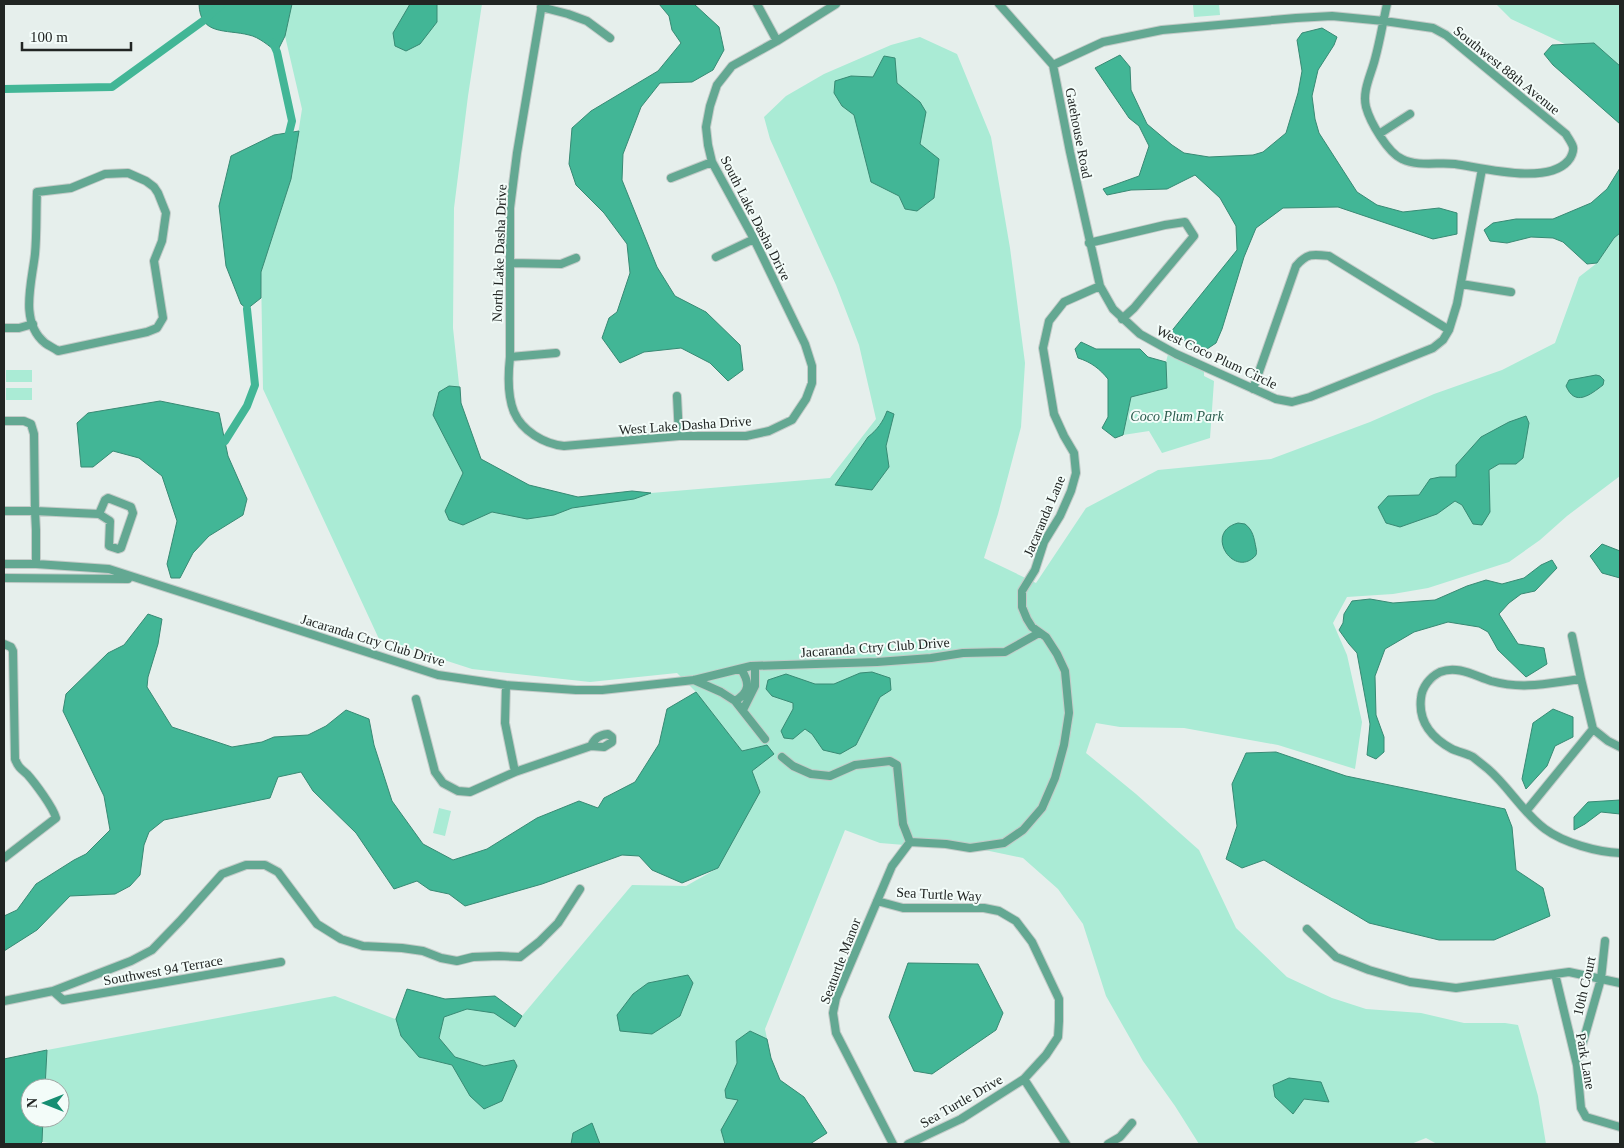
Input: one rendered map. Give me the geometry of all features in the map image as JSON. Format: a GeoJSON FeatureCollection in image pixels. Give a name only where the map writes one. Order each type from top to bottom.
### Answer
{"type":"FeatureCollection","features":[{"type":"Feature","properties":{"kind":"street"},"geometry":{"type":"LineString","coordinates":[[757,4],[777,41]]}},
{"type":"Feature","properties":{"kind":"street","name":"South Lake Dasha Drive"},"geometry":{"type":"LineString","coordinates":[[812,382],[812,366],[805,344],[754,239],[712,162],[706,127],[717,85],[732,66],[777,41],[836,4]]}},
{"type":"Feature","properties":{"kind":"street"},"geometry":{"type":"LineString","coordinates":[[999,4],[1053,65]]}},
{"type":"Feature","properties":{"kind":"street"},"geometry":{"type":"LineString","coordinates":[[1254,389],[1296,266],[1303,257],[1314,254],[1328,256],[1449,330],[1457,304],[1482,169],[1452,164],[1414,163],[1402,159],[1390,151],[1369,117],[1366,105],[1366,89],[1387,4]]}},
{"type":"Feature","properties":{"kind":"street"},"geometry":{"type":"LineString","coordinates":[[542,6],[587,21],[610,38]]}},
{"type":"Feature","properties":{"kind":"street","name":"North Lake Dasha Drive"},"geometry":{"type":"LineString","coordinates":[[542,6],[517,153],[510,208],[510,357],[508,376],[514,413],[533,434],[543,441],[564,446]]}},
{"type":"Feature","properties":{"kind":"street","name":"Southwest 88th Avenue"},"geometry":{"type":"LineString","coordinates":[[1053,65],[1103,42],[1162,30],[1332,16],[1433,28],[1446,35],[1566,134],[1573,147],[1571,159],[1563,167],[1542,173],[1516,174],[1482,169]]}},
{"type":"Feature","properties":{"kind":"street","name":"Gatehouse Road"},"geometry":{"type":"LineString","coordinates":[[1053,65],[1100,286]]}},
{"type":"Feature","properties":{"kind":"street"},"geometry":{"type":"LineString","coordinates":[[1379,134],[1410,114]]}},
{"type":"Feature","properties":{"kind":"street"},"geometry":{"type":"LineString","coordinates":[[671,178],[712,162]]}},
{"type":"Feature","properties":{"kind":"street"},"geometry":{"type":"LineString","coordinates":[[128,173],[154,187],[166,213],[162,241],[154,261],[162,318],[157,328],[147,332],[58,351],[45,343],[36,334],[33,324],[29,297],[35,253],[37,192],[71,188],[105,174],[128,173]]}},
{"type":"Feature","properties":{"kind":"street"},"geometry":{"type":"LineString","coordinates":[[1090,243],[1185,222],[1194,236],[1134,308],[1122,319]]}},
{"type":"Feature","properties":{"kind":"street"},"geometry":{"type":"LineString","coordinates":[[716,257],[754,239]]}},
{"type":"Feature","properties":{"kind":"street"},"geometry":{"type":"LineString","coordinates":[[510,263],[561,264],[576,258]]}},
{"type":"Feature","properties":{"kind":"street"},"geometry":{"type":"LineString","coordinates":[[1461,284],[1511,292]]}},
{"type":"Feature","properties":{"kind":"street","name":"West Coco Plum Circle"},"geometry":{"type":"LineString","coordinates":[[1100,286],[1113,309],[1140,334],[1176,354],[1276,399],[1292,402],[1433,348],[1443,340],[1449,330]]}},
{"type":"Feature","properties":{"kind":"street","name":"Jacaranda Lane"},"geometry":{"type":"LineString","coordinates":[[910,842],[946,844],[970,848],[1004,843],[1023,830],[1042,808],[1055,778],[1064,746],[1069,713],[1065,671],[1046,637],[1032,627],[1022,607],[1022,591],[1035,570],[1044,542],[1060,516],[1071,491],[1076,473],[1074,453],[1054,414],[1043,348],[1049,321],[1064,302],[1100,286]]}},
{"type":"Feature","properties":{"kind":"street"},"geometry":{"type":"LineString","coordinates":[[4,328],[19,328],[33,324]]}},
{"type":"Feature","properties":{"kind":"street"},"geometry":{"type":"LineString","coordinates":[[510,357],[556,353]]}},
{"type":"Feature","properties":{"kind":"street","name":"West Lake Dasha Drive"},"geometry":{"type":"LineString","coordinates":[[564,446],[679,436],[746,436],[769,431],[792,420],[806,399],[812,382]]}},
{"type":"Feature","properties":{"kind":"street"},"geometry":{"type":"LineString","coordinates":[[677,396],[679,436]]}},
{"type":"Feature","properties":{"kind":"street"},"geometry":{"type":"LineString","coordinates":[[4,421],[24,421],[31,424],[34,434],[36,564]]}},
{"type":"Feature","properties":{"kind":"street"},"geometry":{"type":"LineString","coordinates":[[4,511],[99,514],[110,521],[109,546],[121,548],[133,513],[131,507],[108,498],[99,514]]}},
{"type":"Feature","properties":{"kind":"street","name":"Jacaranda Ctry Club Drive"},"geometry":{"type":"LineString","coordinates":[[4,564],[36,564],[109,569],[438,675],[506,685],[576,690],[602,690],[694,680],[755,666],[877,662],[1005,652],[1039,633]]}},
{"type":"Feature","properties":{"kind":"street","name":"Jacaranda Ctry Club Drive"},"geometry":{"type":"LineString","coordinates":[[4,578],[140,579]]}},
{"type":"Feature","properties":{"kind":"street"},"geometry":{"type":"LineString","coordinates":[[1572,636],[1593,729],[1608,741],[1620,746]]}},
{"type":"Feature","properties":{"kind":"street"},"geometry":{"type":"LineString","coordinates":[[4,644],[11,647],[13,651],[15,759],[18,768],[27,775],[54,810],[56,818],[4,858]]}},
{"type":"Feature","properties":{"kind":"street"},"geometry":{"type":"LineString","coordinates":[[743,710],[755,686],[755,666]]}},
{"type":"Feature","properties":{"kind":"street"},"geometry":{"type":"LineString","coordinates":[[735,701],[742,697],[748,684],[746,676],[741,669]]}},
{"type":"Feature","properties":{"kind":"street"},"geometry":{"type":"LineString","coordinates":[[1581,679],[1526,687],[1490,681],[1470,672],[1455,670],[1441,672],[1432,678],[1424,688],[1420,711],[1425,727],[1437,740],[1453,750],[1473,757],[1490,770],[1545,829],[1561,839],[1604,852],[1620,853]]}},
{"type":"Feature","properties":{"kind":"street"},"geometry":{"type":"LineString","coordinates":[[694,680],[735,701],[765,738]]}},
{"type":"Feature","properties":{"kind":"street"},"geometry":{"type":"LineString","coordinates":[[506,685],[505,723],[515,772]]}},
{"type":"Feature","properties":{"kind":"street"},"geometry":{"type":"LineString","coordinates":[[416,699],[435,772],[444,783],[458,791],[470,792],[515,772],[591,746]]}},
{"type":"Feature","properties":{"kind":"street"},"geometry":{"type":"LineString","coordinates":[[1527,810],[1593,729]]}},
{"type":"Feature","properties":{"kind":"street"},"geometry":{"type":"LineString","coordinates":[[782,757],[793,766],[811,774],[830,776],[855,765],[890,761],[897,766],[903,824],[910,842]]}},
{"type":"Feature","properties":{"kind":"street","name":"Seaturtle Manor"},"geometry":{"type":"LineString","coordinates":[[893,1144],[836,1033],[833,1013],[836,998],[892,866],[910,842]]}},
{"type":"Feature","properties":{"kind":"street"},"geometry":{"type":"LineString","coordinates":[[4,1001],[53,990],[130,961],[152,950],[182,920],[222,874],[246,864],[265,864],[278,872],[318,924],[341,939],[363,946],[423,951],[441,958],[457,961],[474,957],[520,957],[539,942],[558,922],[580,889]]}},
{"type":"Feature","properties":{"kind":"street","name":"Sea Turtle Way"},"geometry":{"type":"LineString","coordinates":[[877,901],[903,908],[984,908],[999,911]]}},
{"type":"Feature","properties":{"kind":"street","name":"Sea Turtle Drive"},"geometry":{"type":"LineString","coordinates":[[908,1144],[961,1119],[1024,1079],[1046,1055],[1058,1037],[1059,999],[1032,942],[1016,921],[999,911]]}},
{"type":"Feature","properties":{"kind":"street"},"geometry":{"type":"LineString","coordinates":[[1307,930],[1336,957],[1369,970],[1410,982],[1456,988],[1569,972],[1620,983]]}},
{"type":"Feature","properties":{"kind":"street","name":"10th Court"},"geometry":{"type":"LineString","coordinates":[[1577,1065],[1601,979],[1605,941]]}},
{"type":"Feature","properties":{"kind":"street","name":"Southwest 94 Terrace"},"geometry":{"type":"LineString","coordinates":[[53,990],[63,1000],[281,962]]}},
{"type":"Feature","properties":{"kind":"street","name":"Park Lane"},"geometry":{"type":"LineString","coordinates":[[1555,974],[1577,1065],[1581,1108],[1586,1117],[1620,1126]]}},
{"type":"Feature","properties":{"kind":"street"},"geometry":{"type":"LineString","coordinates":[[1024,1079],[1066,1144]]}},
{"type":"Feature","properties":{"kind":"street"},"geometry":{"type":"LineString","coordinates":[[1108,1144],[1120,1137],[1132,1124]]}},
{"type":"Feature","properties":{"kind":"green space"},"geometry":{"type":"Polygon","coordinates":[[[292,4],[482,4],[454,208],[453,328],[461,403],[481,459],[529,485],[578,497],[632,491],[651,493],[830,478],[876,419],[859,345],[836,285],[770,139],[764,117],[786,96],[824,74],[891,45],[920,37],[957,54],[991,137],[1010,248],[1025,363],[1021,427],[998,514],[984,558],[1036,583],[1086,508],[1158,470],[1271,459],[1370,422],[1434,394],[1502,370],[1555,343],[1579,277],[1597,263],[1614,238],[1620,233],[1620,476],[1567,516],[1540,540],[1509,562],[1428,588],[1393,594],[1347,597],[1333,623],[1347,655],[1362,722],[1355,769],[1278,745],[1184,728],[1120,727],[1096,723],[1086,753],[1199,850],[1236,928],[1287,977],[1332,998],[1366,1009],[1421,1013],[1464,1023],[1505,1023],[1518,1025],[1538,1096],[1546,1144],[1437,1144],[1426,1138],[1411,1144],[1199,1144],[1143,1061],[1106,996],[1083,924],[1058,889],[1023,858],[980,849],[880,843],[845,830],[765,1029],[771,1058],[780,1080],[804,1097],[827,1133],[810,1144],[57,1144],[42,1142],[43,1128],[70,1128],[70,1078],[46,1078],[47,1050],[335,996],[395,1019],[407,989],[445,999],[495,996],[522,1016],[632,885],[686,886],[718,868],[752,771],[766,745],[742,751],[696,692],[677,673],[590,682],[472,669],[379,639],[263,389],[261,272],[291,179],[302,109],[285,36],[292,4]]]}},
{"type":"Feature","properties":{"kind":"green space"},"geometry":{"type":"Polygon","coordinates":[[[1219,4],[1220,15],[1194,17],[1193,5],[1219,4]]]}},
{"type":"Feature","properties":{"kind":"green space"},"geometry":{"type":"Polygon","coordinates":[[[1496,4],[1620,4],[1620,66],[1594,43],[1567,45],[1511,19],[1496,4]]]}},
{"type":"Feature","properties":{"kind":"green space","name":"Coco Plum Park"},"geometry":{"type":"Polygon","coordinates":[[[1168,354],[1204,370],[1204,376],[1214,381],[1210,438],[1162,453],[1149,431],[1123,435],[1131,396],[1167,388],[1166,362],[1168,354]]]}},
{"type":"Feature","properties":{"kind":"green space"},"geometry":{"type":"Polygon","coordinates":[[[6,370],[32,370],[32,382],[6,382],[6,370]]]}},
{"type":"Feature","properties":{"kind":"green space"},"geometry":{"type":"Polygon","coordinates":[[[6,388],[32,388],[32,400],[6,400],[6,388]]]}},
{"type":"Feature","properties":{"kind":"green space"},"geometry":{"type":"Polygon","coordinates":[[[439,808],[451,811],[445,836],[433,833],[439,808]]]}},
{"type":"Feature","properties":{"kind":"shaded area"},"geometry":{"type":"Polygon","coordinates":[[[199,4],[292,4],[285,36],[277,52],[253,36],[223,31],[209,26],[204,22],[200,14],[199,4]]]}},
{"type":"Feature","properties":{"kind":"shaded area"},"geometry":{"type":"Polygon","coordinates":[[[410,4],[437,4],[437,22],[420,44],[406,51],[395,46],[393,33],[410,4]]]}},
{"type":"Feature","properties":{"kind":"shaded area"},"geometry":{"type":"Polygon","coordinates":[[[659,4],[694,4],[719,27],[724,50],[713,70],[692,82],[660,83],[641,107],[623,154],[622,180],[657,267],[675,296],[706,312],[740,345],[743,370],[728,381],[710,363],[681,348],[644,352],[620,363],[602,338],[609,318],[617,312],[630,273],[627,244],[604,213],[576,185],[569,164],[572,128],[591,111],[658,71],[681,43],[672,30],[669,16],[659,4]]]}},
{"type":"Feature","properties":{"kind":"shaded area"},"geometry":{"type":"Polygon","coordinates":[[[1322,28],[1337,37],[1318,70],[1312,96],[1315,119],[1319,133],[1357,192],[1377,205],[1403,212],[1439,208],[1457,213],[1457,234],[1433,239],[1338,207],[1283,208],[1256,228],[1244,257],[1222,329],[1216,343],[1204,351],[1170,333],[1237,250],[1236,226],[1220,198],[1195,175],[1167,189],[1131,190],[1107,195],[1103,189],[1139,176],[1149,146],[1139,126],[1129,118],[1095,68],[1120,55],[1130,67],[1131,90],[1147,124],[1184,153],[1209,157],[1253,155],[1263,152],[1286,133],[1298,93],[1302,71],[1297,40],[1302,33],[1322,28]]]}},
{"type":"Feature","properties":{"kind":"shaded area"},"geometry":{"type":"Polygon","coordinates":[[[1594,43],[1620,66],[1620,124],[1553,65],[1544,54],[1552,45],[1594,43]]]}},
{"type":"Feature","properties":{"kind":"shaded area"},"geometry":{"type":"Polygon","coordinates":[[[884,56],[895,58],[897,83],[920,102],[926,112],[920,144],[939,159],[934,198],[917,211],[905,209],[899,196],[871,182],[854,115],[842,106],[834,93],[835,81],[851,76],[873,77],[884,56]]]}},
{"type":"Feature","properties":{"kind":"shaded area"},"geometry":{"type":"Polygon","coordinates":[[[299,131],[291,179],[261,272],[261,298],[247,309],[241,304],[226,266],[219,206],[231,156],[274,135],[299,131]]]}},
{"type":"Feature","properties":{"kind":"shaded area"},"geometry":{"type":"Polygon","coordinates":[[[1620,168],[1620,233],[1614,238],[1597,263],[1587,264],[1563,242],[1553,238],[1531,237],[1507,243],[1490,241],[1484,230],[1493,223],[1516,219],[1553,219],[1591,203],[1607,189],[1620,168]]]}},
{"type":"Feature","properties":{"kind":"shaded area"},"geometry":{"type":"Polygon","coordinates":[[[1081,342],[1096,349],[1140,349],[1148,357],[1166,362],[1167,388],[1131,397],[1123,435],[1115,438],[1102,428],[1108,417],[1108,379],[1095,366],[1078,358],[1075,349],[1081,342]]]}},
{"type":"Feature","properties":{"kind":"shaded area"},"geometry":{"type":"Polygon","coordinates":[[[1596,375],[1604,380],[1603,385],[1583,397],[1578,398],[1574,396],[1566,386],[1569,380],[1596,375]]]}},
{"type":"Feature","properties":{"kind":"shaded area"},"geometry":{"type":"Polygon","coordinates":[[[449,386],[460,387],[461,403],[481,459],[529,485],[578,497],[632,491],[651,493],[634,499],[572,508],[554,515],[527,519],[492,512],[463,525],[449,520],[445,511],[463,473],[433,415],[439,392],[449,386]]]}},
{"type":"Feature","properties":{"kind":"shaded area"},"geometry":{"type":"Polygon","coordinates":[[[160,401],[219,413],[228,456],[247,499],[243,515],[209,536],[193,553],[180,578],[171,578],[167,564],[177,521],[162,476],[139,458],[113,451],[93,467],[81,467],[77,423],[88,413],[160,401]]]}},
{"type":"Feature","properties":{"kind":"shaded area"},"geometry":{"type":"Polygon","coordinates":[[[887,411],[894,414],[886,446],[889,467],[872,490],[835,485],[868,437],[884,419],[887,411]]]}},
{"type":"Feature","properties":{"kind":"shaded area"},"geometry":{"type":"Polygon","coordinates":[[[1526,416],[1529,423],[1523,458],[1516,464],[1499,464],[1489,470],[1490,512],[1482,525],[1473,524],[1462,505],[1455,501],[1437,514],[1400,527],[1386,523],[1378,507],[1388,496],[1419,495],[1430,479],[1456,477],[1456,465],[1481,437],[1509,422],[1526,416]]]}},
{"type":"Feature","properties":{"kind":"shaded area"},"geometry":{"type":"Polygon","coordinates":[[[1238,523],[1245,524],[1250,529],[1254,538],[1256,554],[1245,562],[1237,561],[1230,557],[1222,543],[1223,535],[1228,528],[1238,523]]]}},
{"type":"Feature","properties":{"kind":"shaded area"},"geometry":{"type":"Polygon","coordinates":[[[1602,544],[1620,551],[1620,578],[1602,573],[1590,556],[1602,544]]]}},
{"type":"Feature","properties":{"kind":"shaded area"},"geometry":{"type":"Polygon","coordinates":[[[1552,560],[1557,568],[1535,591],[1521,594],[1499,614],[1518,644],[1544,648],[1547,664],[1526,677],[1498,650],[1488,632],[1479,627],[1448,622],[1414,632],[1385,649],[1375,676],[1376,715],[1384,737],[1384,752],[1376,759],[1367,755],[1370,724],[1357,653],[1339,630],[1343,623],[1344,614],[1352,601],[1370,599],[1393,603],[1435,600],[1486,580],[1502,584],[1524,578],[1541,565],[1552,560]]]}},
{"type":"Feature","properties":{"kind":"shaded area"},"geometry":{"type":"Polygon","coordinates":[[[148,614],[162,619],[147,687],[172,727],[232,747],[262,742],[274,737],[308,735],[326,726],[346,710],[369,719],[374,745],[392,801],[423,844],[453,860],[487,849],[537,818],[579,801],[598,808],[604,798],[635,782],[659,744],[667,709],[696,692],[742,751],[767,745],[774,754],[752,771],[760,792],[718,868],[682,883],[652,870],[639,856],[622,855],[542,884],[465,906],[449,894],[430,890],[417,881],[394,889],[356,833],[313,791],[301,772],[278,777],[270,798],[164,820],[149,832],[144,845],[140,875],[130,886],[115,894],[70,896],[37,930],[4,951],[4,916],[17,910],[36,884],[86,854],[110,830],[104,796],[63,711],[66,694],[108,653],[124,645],[148,614]]]}},
{"type":"Feature","properties":{"kind":"shaded area"},"geometry":{"type":"Polygon","coordinates":[[[872,672],[890,678],[891,690],[880,697],[856,745],[840,754],[823,750],[812,734],[805,729],[793,739],[784,738],[781,731],[793,709],[793,703],[772,696],[766,689],[768,680],[786,674],[815,684],[834,684],[860,673],[872,672]]]}},
{"type":"Feature","properties":{"kind":"shaded area"},"geometry":{"type":"Polygon","coordinates":[[[1553,709],[1573,717],[1573,737],[1555,746],[1547,766],[1526,789],[1522,779],[1533,723],[1553,709]]]}},
{"type":"Feature","properties":{"kind":"shaded area"},"geometry":{"type":"Polygon","coordinates":[[[1276,752],[1346,776],[1505,809],[1512,827],[1516,870],[1543,888],[1550,916],[1494,940],[1439,940],[1369,923],[1264,860],[1242,868],[1226,859],[1237,826],[1232,784],[1246,753],[1276,752]]]}},
{"type":"Feature","properties":{"kind":"shaded area"},"geometry":{"type":"Polygon","coordinates":[[[1620,800],[1620,814],[1601,812],[1574,830],[1574,817],[1588,802],[1620,800]]]}},
{"type":"Feature","properties":{"kind":"shaded area"},"geometry":{"type":"Polygon","coordinates":[[[908,963],[978,964],[1003,1013],[996,1030],[932,1074],[914,1071],[889,1017],[908,963]]]}},
{"type":"Feature","properties":{"kind":"shaded area"},"geometry":{"type":"Polygon","coordinates":[[[688,975],[693,983],[680,1016],[652,1034],[620,1031],[617,1015],[633,994],[648,983],[688,975]]]}},
{"type":"Feature","properties":{"kind":"shaded area"},"geometry":{"type":"Polygon","coordinates":[[[407,989],[445,999],[495,996],[522,1016],[515,1027],[494,1013],[467,1009],[444,1017],[439,1038],[455,1057],[484,1066],[514,1060],[517,1066],[502,1101],[484,1109],[470,1096],[452,1065],[419,1057],[401,1036],[396,1019],[407,989]]]}},
{"type":"Feature","properties":{"kind":"shaded area"},"geometry":{"type":"Polygon","coordinates":[[[750,1031],[767,1039],[771,1058],[780,1080],[804,1097],[827,1133],[810,1144],[725,1144],[721,1130],[738,1100],[726,1098],[725,1090],[737,1063],[736,1041],[750,1031]]]}},
{"type":"Feature","properties":{"kind":"shaded area"},"geometry":{"type":"Polygon","coordinates":[[[47,1050],[46,1078],[20,1078],[20,1128],[43,1128],[42,1142],[40,1144],[4,1144],[4,1059],[47,1050]]]}},
{"type":"Feature","properties":{"kind":"shaded area"},"geometry":{"type":"Polygon","coordinates":[[[1289,1078],[1321,1082],[1329,1102],[1304,1099],[1293,1114],[1275,1097],[1273,1085],[1289,1078]]]}},
{"type":"Feature","properties":{"kind":"shaded area"},"geometry":{"type":"Polygon","coordinates":[[[592,1123],[600,1144],[571,1144],[573,1133],[592,1123]]]}},
{"type":"Feature","properties":{"kind":"waterway"},"geometry":{"type":"LineString","coordinates":[[4,89],[112,87],[203,21],[222,4]]}},
{"type":"Feature","properties":{"kind":"waterway"},"geometry":{"type":"LineString","coordinates":[[273,43],[277,52],[292,121],[289,133]]}},
{"type":"Feature","properties":{"kind":"waterway"},"geometry":{"type":"LineString","coordinates":[[225,441],[247,406],[255,385],[247,309]]}}]}
